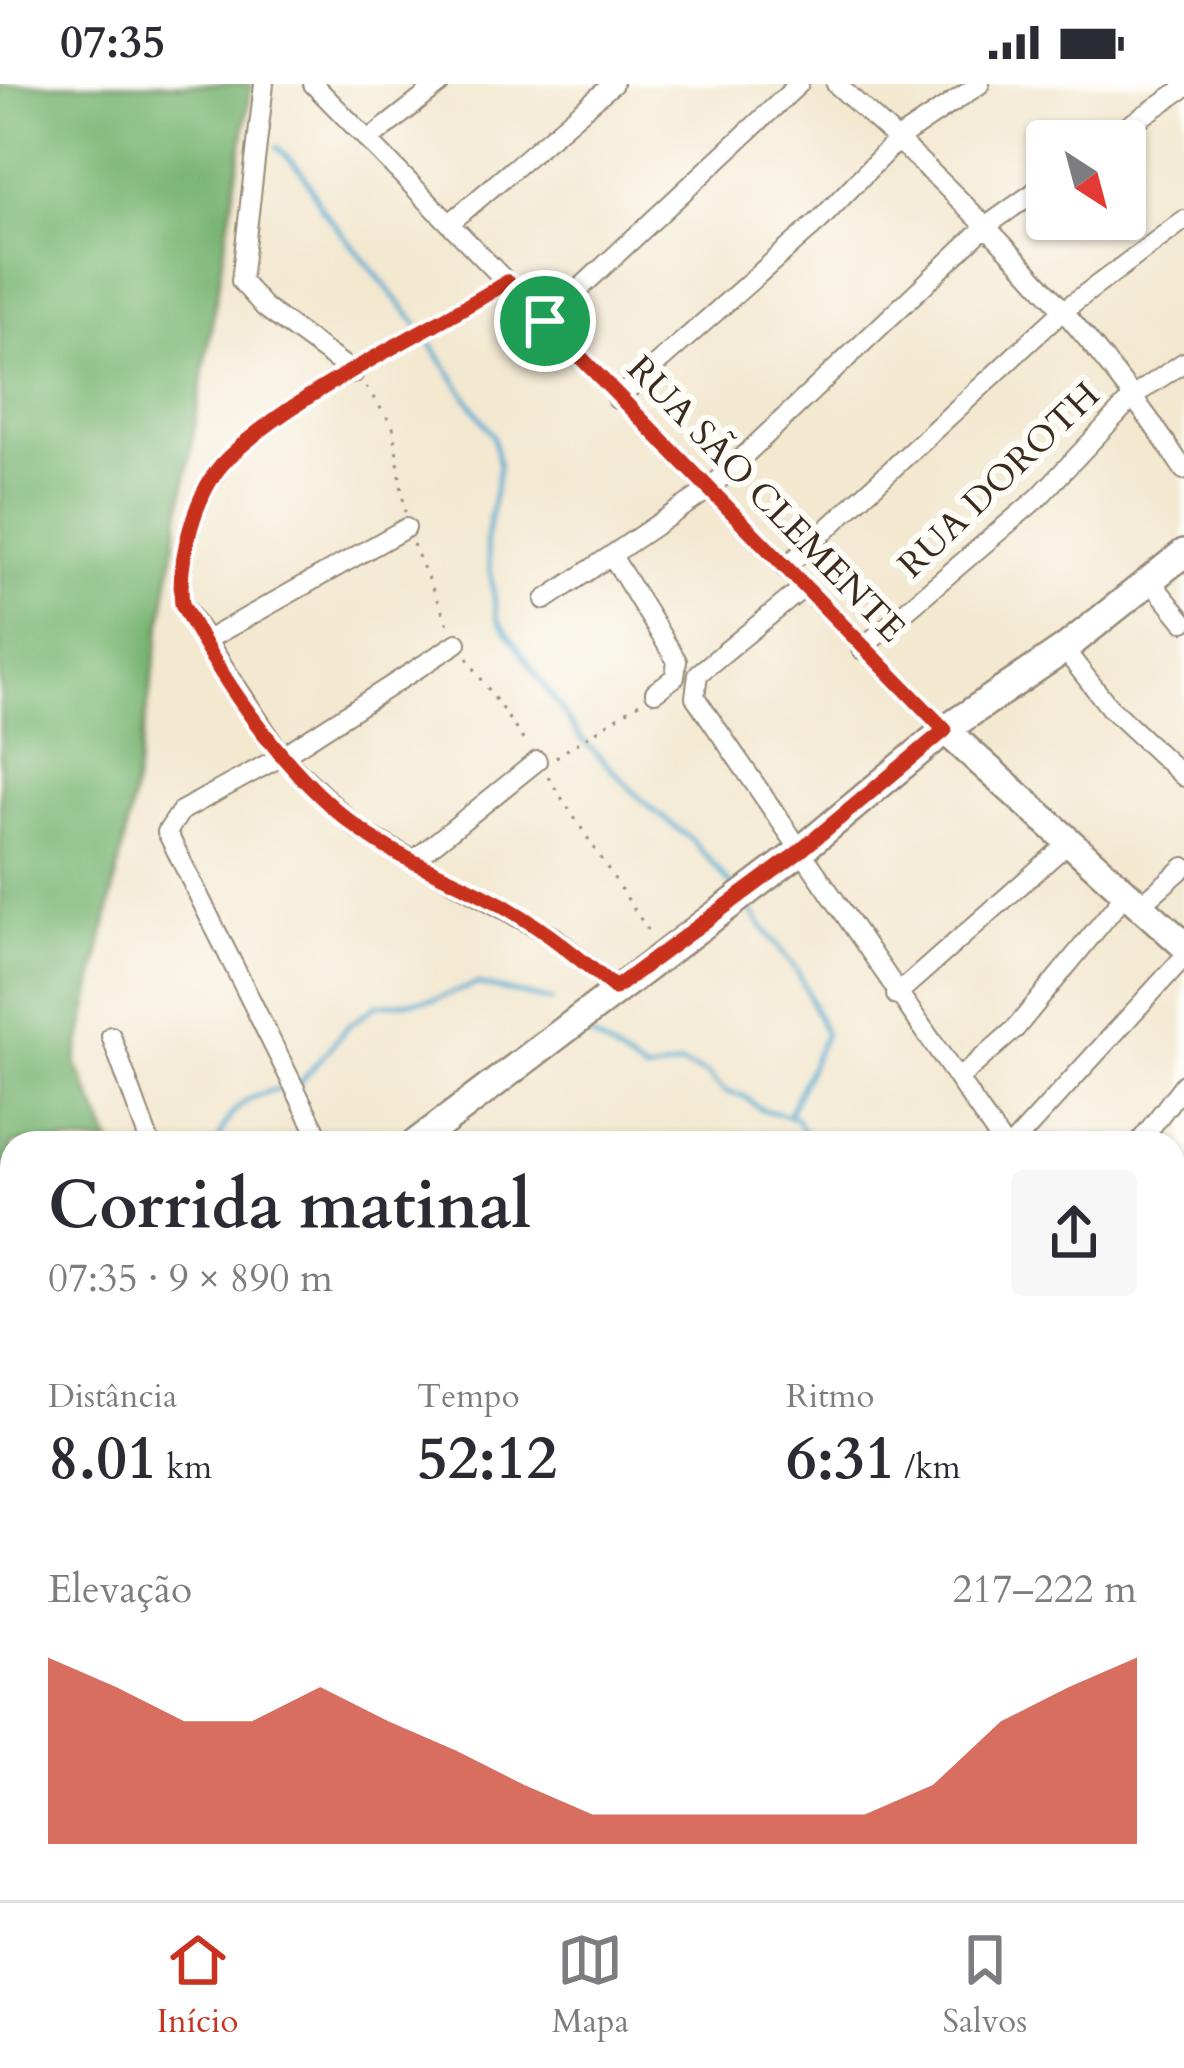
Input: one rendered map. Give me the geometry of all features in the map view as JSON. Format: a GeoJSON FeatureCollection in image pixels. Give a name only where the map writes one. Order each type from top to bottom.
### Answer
{"type":"FeatureCollection","features":[{"type":"Feature","properties":{"kind":"main road"},"geometry":{"type":"LineString","coordinates":[[431,1131],[799,852],[945,730],[1064,649],[1184,553]]}},
{"type":"Feature","properties":{"kind":"main road","name":"RUA SÃO CLEMENTE"},"geometry":{"type":"LineString","coordinates":[[945,730],[1184,945]]}},
{"type":"Feature","properties":{"kind":"street"},"geometry":{"type":"LineString","coordinates":[[264,84],[241,281],[266,308],[355,373]]}},
{"type":"Feature","properties":{"kind":"street","name":"RUA SÃO CLEMENTE"},"geometry":{"type":"LineString","coordinates":[[313,84],[945,730]]}},
{"type":"Feature","properties":{"kind":"street"},"geometry":{"type":"LineString","coordinates":[[370,140],[440,84]]}},
{"type":"Feature","properties":{"kind":"street"},"geometry":{"type":"LineString","coordinates":[[450,223],[613,84]]}},
{"type":"Feature","properties":{"kind":"street"},"geometry":{"type":"LineString","coordinates":[[545,321],[799,84]]}},
{"type":"Feature","properties":{"kind":"street"},"geometry":{"type":"LineString","coordinates":[[836,84],[898,139],[1065,309],[1135,395],[1184,470]]}},
{"type":"Feature","properties":{"kind":"street"},"geometry":{"type":"LineString","coordinates":[[617,399],[820,220],[898,139],[980,84]]}},
{"type":"Feature","properties":{"kind":"street"},"geometry":{"type":"LineString","coordinates":[[1137,120],[1184,88]]}},
{"type":"Feature","properties":{"kind":"street"},"geometry":{"type":"LineString","coordinates":[[545,600],[708,490],[985,227],[1026,198]]}},
{"type":"Feature","properties":{"kind":"street"},"geometry":{"type":"LineString","coordinates":[[785,568],[1065,309],[1184,220]]}},
{"type":"Feature","properties":{"kind":"street"},"geometry":{"type":"LineString","coordinates":[[507,282],[355,373],[227,459],[203,490],[180,586],[182,604],[282,756],[359,830],[554,937],[615,988]]}},
{"type":"Feature","properties":{"kind":"street","name":"RUA DOROTH"},"geometry":{"type":"LineString","coordinates":[[861,649],[1040,497],[1135,395],[1184,362]]}},
{"type":"Feature","properties":{"kind":"street"},"geometry":{"type":"LineString","coordinates":[[203,642],[406,528]]}},
{"type":"Feature","properties":{"kind":"street"},"geometry":{"type":"LineString","coordinates":[[612,556],[677,661],[675,677],[655,692]]}},
{"type":"Feature","properties":{"kind":"street"},"geometry":{"type":"LineString","coordinates":[[1149,579],[1184,622]]}},
{"type":"Feature","properties":{"kind":"street"},"geometry":{"type":"LineString","coordinates":[[802,588],[694,682],[707,720],[995,1131]]}},
{"type":"Feature","properties":{"kind":"street"},"geometry":{"type":"LineString","coordinates":[[316,1131],[169,843],[171,822],[457,644]]}},
{"type":"Feature","properties":{"kind":"street"},"geometry":{"type":"LineString","coordinates":[[1064,649],[1110,708],[1184,777]]}},
{"type":"Feature","properties":{"kind":"street"},"geometry":{"type":"LineString","coordinates":[[414,860],[539,764]]}},
{"type":"Feature","properties":{"kind":"street"},"geometry":{"type":"LineString","coordinates":[[896,995],[1067,844]]}},
{"type":"Feature","properties":{"kind":"street"},"geometry":{"type":"LineString","coordinates":[[958,1079],[1015,1029],[1135,898],[1184,867]]}},
{"type":"Feature","properties":{"kind":"street"},"geometry":{"type":"LineString","coordinates":[[1025,1131],[1184,957]]}},
{"type":"Feature","properties":{"kind":"street"},"geometry":{"type":"LineString","coordinates":[[111,1036],[146,1131]]}},
{"type":"Feature","properties":{"kind":"street"},"geometry":{"type":"LineString","coordinates":[[1148,1131],[1184,1084]]}},
{"type":"Feature","properties":{"kind":"path"},"geometry":{"type":"LineString","coordinates":[[355,373],[393,426],[406,528],[457,644],[662,952]]}},
{"type":"Feature","properties":{"kind":"path"},"geometry":{"type":"LineString","coordinates":[[539,764],[586,741],[655,692]]}},
{"type":"Feature","properties":{"kind":"green space"},"geometry":{"type":"Polygon","coordinates":[[[0,84],[252,84],[129,818],[76,1063],[106,1131],[0,1131],[0,84]]]}},
{"type":"Feature","properties":{"kind":"waterway"},"geometry":{"type":"LineString","coordinates":[[277,147],[302,171],[322,209],[418,325]]}},
{"type":"Feature","properties":{"kind":"waterway"},"geometry":{"type":"LineString","coordinates":[[424,334],[493,436],[499,466],[486,541],[497,618],[580,737],[646,804],[692,840],[735,889]]}},
{"type":"Feature","properties":{"kind":"waterway"},"geometry":{"type":"LineString","coordinates":[[745,903],[799,974],[825,1034],[788,1116]]}},
{"type":"Feature","properties":{"kind":"waterway"},"geometry":{"type":"LineString","coordinates":[[298,1085],[348,1026],[377,1005],[436,999],[477,984],[552,1001]]}},
{"type":"Feature","properties":{"kind":"waterway"},"geometry":{"type":"LineString","coordinates":[[582,1030],[645,1073],[681,1065],[707,1074],[725,1092],[744,1096],[760,1109],[796,1118],[803,1131]]}},
{"type":"Feature","properties":{"kind":"waterway"},"geometry":{"type":"LineString","coordinates":[[222,1131],[235,1111],[252,1098],[287,1088]]}},
{"type":"Feature","properties":{"kind":"route"},"geometry":{"type":"LineString","coordinates":[[507,282],[545,321],[945,730],[799,852],[615,988],[554,937],[493,899],[359,830],[282,756],[203,642],[182,604],[180,586],[203,490],[227,459],[287,414],[507,282]]}}]}
